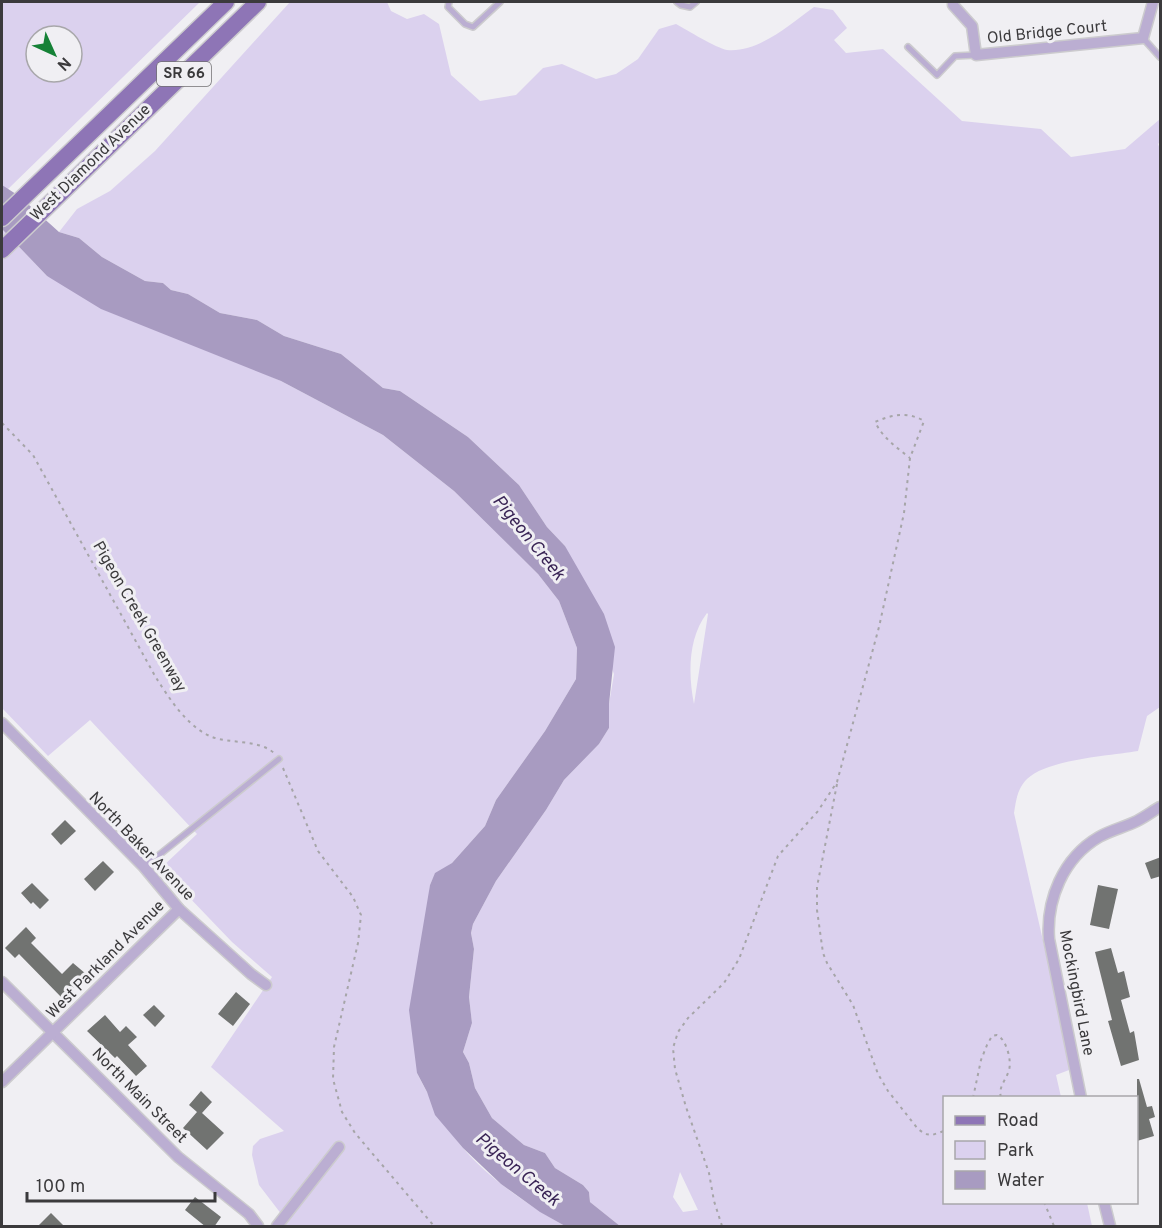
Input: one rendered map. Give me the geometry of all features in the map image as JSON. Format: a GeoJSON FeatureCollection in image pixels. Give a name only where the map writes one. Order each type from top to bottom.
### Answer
{"type":"FeatureCollection","features":[{"type":"Feature","properties":{"kind":"main road","name":"West Diamond Avenue"},"geometry":{"type":"LineString","coordinates":[[2,218],[226,2]]}},
{"type":"Feature","properties":{"kind":"main road","name":"West Diamond Avenue"},"geometry":{"type":"LineString","coordinates":[[2,250],[258,2]]}},
{"type":"Feature","properties":{"kind":"street","name":"Old Bridge Court"},"geometry":{"type":"LineString","coordinates":[[953,2],[953,5],[972,26],[976,55],[1143,38]]}},
{"type":"Feature","properties":{"kind":"street"},"geometry":{"type":"LineString","coordinates":[[1143,38],[1153,2]]}},
{"type":"Feature","properties":{"kind":"street","name":"North Baker Avenue"},"geometry":{"type":"LineString","coordinates":[[2,723],[144,867],[179,909],[266,985]]}},
{"type":"Feature","properties":{"kind":"street","name":"Mockingbird Lane"},"geometry":{"type":"LineString","coordinates":[[1081,1096],[1049,939],[1048,917],[1052,899],[1065,871],[1088,845],[1108,832],[1137,821],[1161,807]]}},
{"type":"Feature","properties":{"kind":"street","name":"West Parkland Avenue"},"geometry":{"type":"LineString","coordinates":[[2,1082],[179,909]]}},
{"type":"Feature","properties":{"kind":"street","name":"North Main Street"},"geometry":{"type":"LineString","coordinates":[[2,982],[178,1157],[249,1214],[258,1227]]}},
{"type":"Feature","properties":{"kind":"street"},"geometry":{"type":"LineString","coordinates":[[277,1227],[339,1147]]}},
{"type":"Feature","properties":{"kind":"street"},"geometry":{"type":"LineString","coordinates":[[1104,1204],[1110,1227]]}},
{"type":"Feature","properties":{"kind":"lane"},"geometry":{"type":"LineString","coordinates":[[450,2],[448,7],[465,24],[473,27],[500,2]]}},
{"type":"Feature","properties":{"kind":"lane"},"geometry":{"type":"LineString","coordinates":[[677,2],[690,7],[696,2]]}},
{"type":"Feature","properties":{"kind":"lane"},"geometry":{"type":"LineString","coordinates":[[1143,38],[1161,57]]}},
{"type":"Feature","properties":{"kind":"lane"},"geometry":{"type":"LineString","coordinates":[[908,47],[937,75],[955,56],[976,55]]}},
{"type":"Feature","properties":{"kind":"lane"},"geometry":{"type":"LineString","coordinates":[[144,867],[279,759]]}},
{"type":"Feature","properties":{"kind":"path"},"geometry":{"type":"LineString","coordinates":[[910,458],[891,444],[875,422],[889,416],[902,415],[924,421],[910,458],[904,513],[879,627],[837,782],[818,887],[817,910],[826,963],[854,1005],[878,1074],[888,1091],[918,1129],[925,1134],[933,1135],[943,1132]]}},
{"type":"Feature","properties":{"kind":"path","name":"Pigeon Creek Greenway"},"geometry":{"type":"LineString","coordinates":[[2,423],[33,455],[169,698],[198,728],[212,736],[264,747],[273,751],[279,759]]}},
{"type":"Feature","properties":{"kind":"path"},"geometry":{"type":"LineString","coordinates":[[279,759],[318,851],[353,897],[361,915],[358,943],[332,1062],[333,1078],[342,1112],[355,1133],[434,1227]]}},
{"type":"Feature","properties":{"kind":"path"},"geometry":{"type":"LineString","coordinates":[[722,1227],[714,1201],[710,1173],[678,1078],[673,1048],[678,1032],[687,1018],[724,983],[735,965],[778,856],[818,811],[837,782]]}},
{"type":"Feature","properties":{"kind":"path"},"geometry":{"type":"LineString","coordinates":[[974,1096],[987,1045],[992,1036],[997,1035],[1004,1040],[1010,1061],[1009,1070],[1000,1090],[1001,1096]]}},
{"type":"Feature","properties":{"kind":"path"},"geometry":{"type":"LineString","coordinates":[[1044,1204],[1054,1227]]}},
{"type":"Feature","properties":{"kind":"green space"},"geometry":{"type":"Polygon","coordinates":[[[2,2],[200,2],[7,190],[2,185],[2,2]]]}},
{"type":"Feature","properties":{"kind":"green space"},"geometry":{"type":"Polygon","coordinates":[[[290,2],[387,2],[391,11],[407,19],[424,14],[439,24],[451,75],[480,101],[516,95],[543,68],[562,64],[596,79],[616,74],[638,59],[659,29],[676,24],[722,49],[739,50],[751,47],[774,36],[814,7],[833,10],[847,28],[834,40],[846,53],[883,49],[962,121],[1041,129],[1071,157],[1125,149],[1160,119],[1160,142],[1158,144],[1160,149],[1160,707],[1147,716],[1138,751],[1080,759],[1049,767],[1027,779],[1016,800],[1014,813],[1068,1051],[1069,1070],[1056,1075],[1061,1096],[943,1096],[943,1204],[1087,1204],[1092,1226],[620,1226],[590,1202],[589,1192],[583,1185],[555,1168],[545,1153],[524,1145],[492,1118],[475,1088],[469,1063],[463,1052],[472,1023],[469,997],[474,949],[471,933],[473,924],[496,881],[546,810],[564,780],[599,744],[609,728],[609,704],[614,674],[565,546],[547,527],[519,485],[468,437],[400,391],[383,388],[341,354],[284,336],[257,320],[220,313],[188,294],[171,290],[163,283],[145,281],[102,257],[79,238],[59,232],[77,209],[110,191],[155,151],[290,2]],[[708,614],[696,634],[691,657],[694,704],[708,614]],[[680,1172],[673,1197],[683,1212],[698,1210],[680,1172]]]}},
{"type":"Feature","properties":{"kind":"green space"},"geometry":{"type":"Polygon","coordinates":[[[2,229],[47,276],[281,381],[383,435],[454,491],[538,574],[559,601],[577,648],[576,679],[545,731],[496,800],[485,826],[452,863],[435,874],[430,885],[417,1073],[444,1122],[473,1159],[511,1192],[565,1226],[280,1226],[282,1215],[259,1185],[252,1155],[253,1146],[260,1139],[284,1131],[211,1067],[272,977],[232,942],[161,868],[197,834],[90,720],[48,756],[2,708],[2,229]]]}},
{"type":"Feature","properties":{"kind":"water","name":"Pigeon Creek"},"geometry":{"type":"Polygon","coordinates":[[[2,185],[19,196],[59,232],[79,238],[102,257],[145,281],[163,283],[171,290],[188,294],[220,313],[257,320],[284,336],[341,354],[383,388],[400,391],[468,437],[519,485],[547,527],[565,546],[604,614],[615,647],[609,728],[599,744],[564,780],[546,810],[496,881],[473,924],[471,933],[474,949],[469,997],[472,1023],[463,1052],[469,1063],[475,1088],[492,1118],[524,1145],[545,1153],[555,1168],[583,1185],[589,1192],[590,1202],[620,1226],[565,1226],[540,1212],[501,1184],[463,1148],[435,1115],[417,1073],[409,1010],[430,885],[435,873],[452,863],[485,826],[496,800],[545,731],[576,679],[577,648],[559,601],[538,574],[454,491],[383,435],[281,381],[101,309],[47,276],[2,229],[2,185]]]}},
{"type":"Feature","properties":{"kind":"building"},"geometry":{"type":"Polygon","coordinates":[[[65,820],[76,831],[61,845],[51,834],[65,820]]]}},
{"type":"Feature","properties":{"kind":"building"},"geometry":{"type":"Polygon","coordinates":[[[1161,857],[1161,876],[1151,879],[1145,863],[1161,857]]]}},
{"type":"Feature","properties":{"kind":"building"},"geometry":{"type":"Polygon","coordinates":[[[103,861],[114,872],[95,891],[84,879],[103,861]]]}},
{"type":"Feature","properties":{"kind":"building"},"geometry":{"type":"Polygon","coordinates":[[[32,883],[49,900],[40,909],[33,902],[31,904],[21,893],[32,883]]]}},
{"type":"Feature","properties":{"kind":"building"},"geometry":{"type":"Polygon","coordinates":[[[1098,885],[1118,889],[1109,929],[1090,925],[1098,885]]]}},
{"type":"Feature","properties":{"kind":"building"},"geometry":{"type":"Polygon","coordinates":[[[26,927],[36,938],[31,943],[62,974],[73,963],[86,974],[63,999],[19,954],[15,958],[5,948],[26,927]]]}},
{"type":"Feature","properties":{"kind":"building"},"geometry":{"type":"Polygon","coordinates":[[[1111,948],[1118,973],[1124,971],[1130,997],[1121,1000],[1130,1033],[1134,1031],[1139,1060],[1121,1066],[1108,1021],[1112,1020],[1095,952],[1111,948]]]}},
{"type":"Feature","properties":{"kind":"building"},"geometry":{"type":"Polygon","coordinates":[[[236,992],[250,1004],[233,1026],[218,1014],[236,992]]]}},
{"type":"Feature","properties":{"kind":"building"},"geometry":{"type":"Polygon","coordinates":[[[154,1005],[165,1016],[155,1027],[143,1015],[154,1005]]]}},
{"type":"Feature","properties":{"kind":"building"},"geometry":{"type":"Polygon","coordinates":[[[105,1015],[120,1032],[126,1026],[137,1037],[128,1045],[147,1066],[136,1076],[117,1056],[115,1058],[87,1031],[105,1015]]]}},
{"type":"Feature","properties":{"kind":"building"},"geometry":{"type":"Polygon","coordinates":[[[1137,1079],[1139,1079],[1147,1107],[1152,1106],[1155,1117],[1149,1119],[1154,1136],[1138,1141],[1138,1096],[1137,1079]]]}},
{"type":"Feature","properties":{"kind":"building"},"geometry":{"type":"Polygon","coordinates":[[[201,1091],[212,1102],[202,1113],[224,1133],[207,1150],[183,1128],[197,1112],[189,1105],[201,1091]]]}},
{"type":"Feature","properties":{"kind":"building"},"geometry":{"type":"Polygon","coordinates":[[[195,1197],[221,1217],[214,1227],[206,1227],[185,1210],[195,1197]]]}},
{"type":"Feature","properties":{"kind":"building"},"geometry":{"type":"Polygon","coordinates":[[[51,1213],[65,1227],[37,1227],[51,1213]]]}}]}
